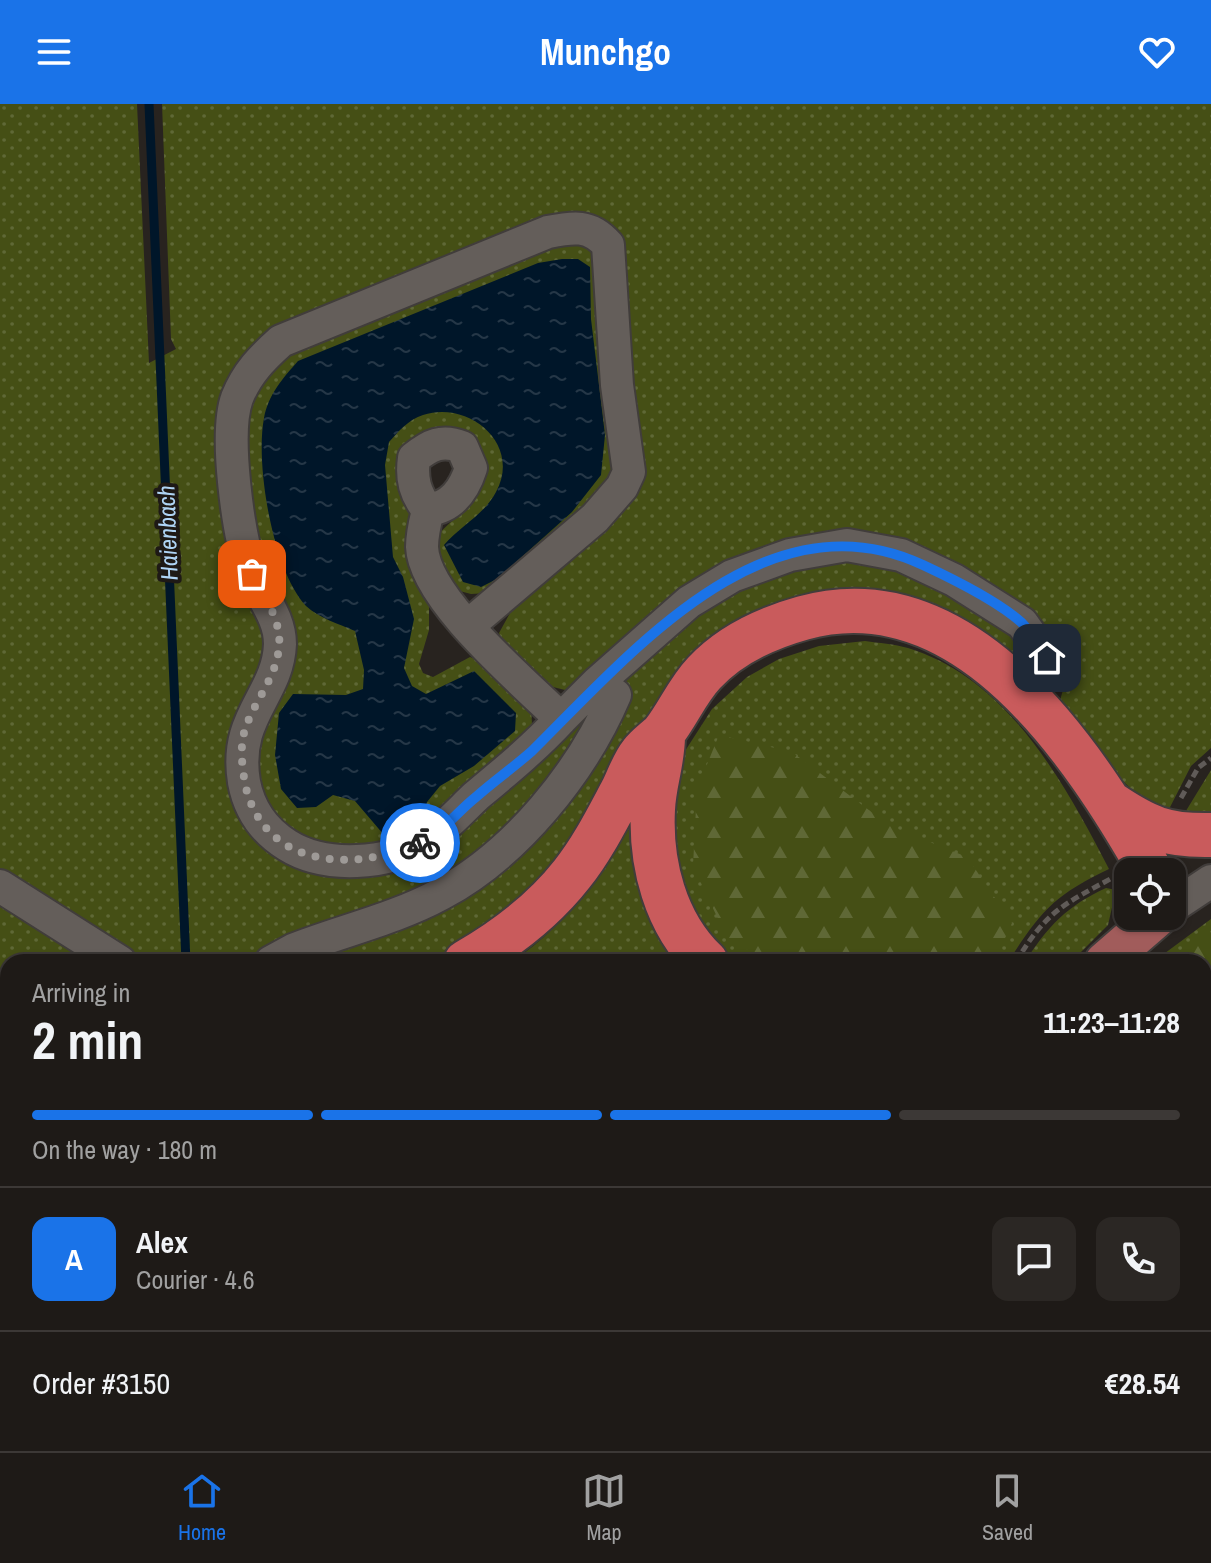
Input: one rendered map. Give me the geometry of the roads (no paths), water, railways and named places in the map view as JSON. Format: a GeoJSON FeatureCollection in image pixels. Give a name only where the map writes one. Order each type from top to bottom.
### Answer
{"type":"FeatureCollection","features":[{"type":"Feature","properties":{"kind":"highway"},"geometry":{"type":"LineString","coordinates":[[480,954],[553,896],[595,839],[641,754],[663,732],[705,672],[731,650],[775,626],[822,613],[866,612],[910,620],[957,638],[992,663],[1023,693],[1105,800],[1142,858]]}},
{"type":"Feature","properties":{"kind":"highway"},"geometry":{"type":"LineString","coordinates":[[663,732],[663,762],[653,808],[654,861],[675,921],[700,954]]}},
{"type":"Feature","properties":{"kind":"highway"},"geometry":{"type":"LineString","coordinates":[[1105,800],[1144,826],[1161,832],[1211,835]]}},
{"type":"Feature","properties":{"kind":"main road"},"geometry":{"type":"LineString","coordinates":[[1114,954],[1142,930]]}},
{"type":"Feature","properties":{"kind":"street"},"geometry":{"type":"LineString","coordinates":[[469,625],[595,518],[622,487],[629,472],[617,385],[608,245],[589,229],[573,227],[548,232],[281,341],[253,366],[237,399],[231,436],[243,540],[252,574],[279,628],[280,646],[274,673],[243,739],[244,781],[253,812],[272,835],[296,851],[326,860],[361,860],[399,852],[426,841],[530,752],[597,683],[689,602],[732,576],[790,555],[847,545],[901,555],[954,580],[1022,623],[1047,658]]}},
{"type":"Feature","properties":{"kind":"street"},"geometry":{"type":"LineString","coordinates":[[428,510],[422,548],[436,589],[500,661],[561,719]]}},
{"type":"Feature","properties":{"kind":"street"},"geometry":{"type":"LineString","coordinates":[[286,954],[442,894],[493,858],[521,833],[604,720],[615,695],[597,683]]}},
{"type":"Feature","properties":{"kind":"street"},"geometry":{"type":"LineString","coordinates":[[1186,898],[1211,881]]}},
{"type":"Feature","properties":{"kind":"street"},"geometry":{"type":"LineString","coordinates":[[0,886],[107,954]]}},
{"type":"Feature","properties":{"kind":"water"},"geometry":{"type":"Polygon","coordinates":[[[578,259],[590,267],[591,319],[605,435],[601,475],[572,512],[497,579],[481,587],[463,582],[444,545],[485,507],[496,492],[502,474],[502,458],[486,430],[473,420],[457,414],[440,412],[423,415],[408,423],[389,442],[385,465],[393,557],[403,577],[414,619],[404,668],[412,686],[426,694],[474,671],[516,713],[515,731],[474,766],[440,786],[427,802],[421,820],[407,833],[384,835],[355,801],[333,795],[316,807],[297,808],[281,789],[275,755],[279,713],[293,694],[346,695],[363,689],[364,670],[355,631],[306,606],[284,568],[269,516],[262,462],[264,418],[269,402],[298,361],[538,263],[578,259]]]}},
{"type":"Feature","properties":{"kind":"waterway","name":"Haienbach"},"geometry":{"type":"LineString","coordinates":[[149,104],[186,954]]}}]}
